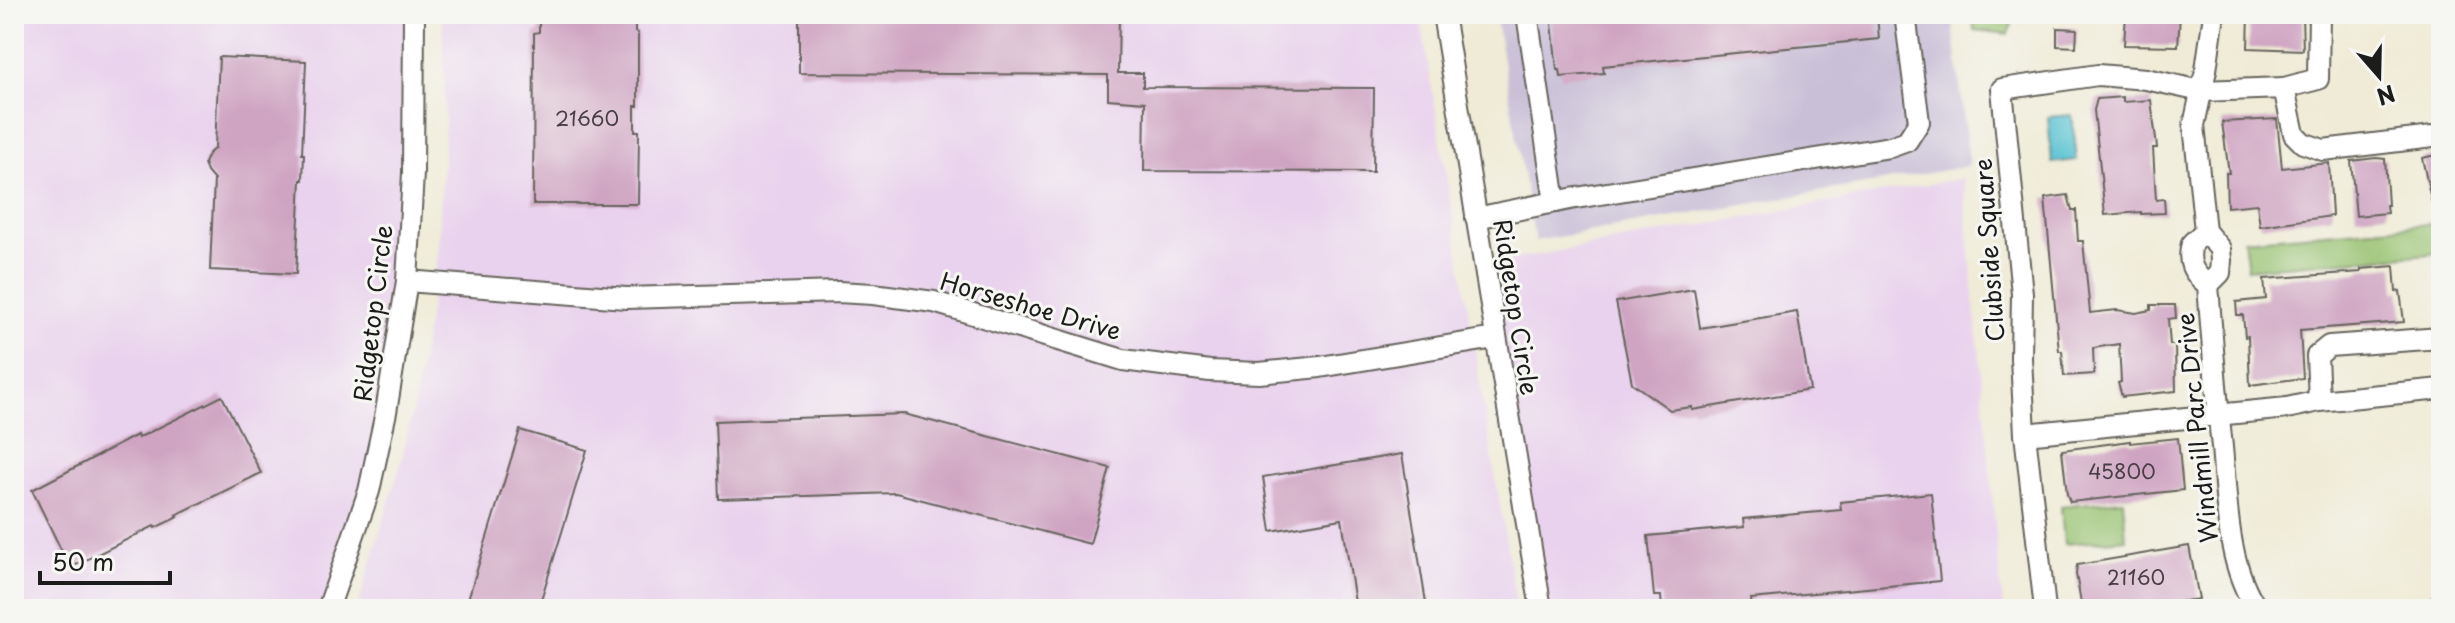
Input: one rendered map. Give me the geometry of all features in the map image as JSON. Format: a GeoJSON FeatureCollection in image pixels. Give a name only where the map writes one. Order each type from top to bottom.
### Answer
{"type":"FeatureCollection","features":[{"type":"Feature","properties":{"kind":"street","name":"Ridgetop Circle"},"geometry":{"type":"LineString","coordinates":[[328,609],[369,491],[386,412],[407,281],[413,173],[414,14]]}},
{"type":"Feature","properties":{"kind":"street","name":"Ridgetop Circle"},"geometry":{"type":"LineString","coordinates":[[1443,14],[1541,609]]}},
{"type":"Feature","properties":{"kind":"street"},"geometry":{"type":"LineString","coordinates":[[1527,14],[1555,202]]}},
{"type":"Feature","properties":{"kind":"street"},"geometry":{"type":"LineString","coordinates":[[1476,218],[1555,202],[1890,147],[1907,141],[1919,122],[1905,14]]}},
{"type":"Feature","properties":{"kind":"street","name":"Windmill Parc Drive"},"geometry":{"type":"LineString","coordinates":[[2208,285],[2220,273],[2221,260],[2220,249],[2205,231],[2194,125],[2214,14]]}},
{"type":"Feature","properties":{"kind":"street"},"geometry":{"type":"LineString","coordinates":[[2201,91],[2284,88],[2318,79],[2319,14]]}},
{"type":"Feature","properties":{"kind":"street","name":"Clubside Square"},"geometry":{"type":"LineString","coordinates":[[2045,609],[2025,434],[2022,294],[2002,89],[2098,75],[2146,79],[2201,91]]}},
{"type":"Feature","properties":{"kind":"street"},"geometry":{"type":"LineString","coordinates":[[2284,88],[2294,134],[2303,143],[2323,150],[2441,136]]}},
{"type":"Feature","properties":{"kind":"street","name":"Windmill Parc Drive"},"geometry":{"type":"LineString","coordinates":[[2205,231],[2192,243],[2190,262],[2194,273],[2208,285],[2228,515],[2236,557],[2250,599],[2257,609]]}},
{"type":"Feature","properties":{"kind":"street","name":"Horseshoe Drive"},"geometry":{"type":"LineString","coordinates":[[407,281],[626,298],[838,292],[884,295],[934,302],[1123,360],[1210,371],[1259,373],[1320,367],[1495,338]]}},
{"type":"Feature","properties":{"kind":"street"},"geometry":{"type":"LineString","coordinates":[[2319,401],[2317,356],[2329,346],[2441,338]]}},
{"type":"Feature","properties":{"kind":"street"},"geometry":{"type":"LineString","coordinates":[[2025,434],[2441,389]]}},
{"type":"Feature","properties":{"kind":"street"},"geometry":{"type":"LineString","coordinates":[[2435,609],[2441,604]]}},
{"type":"Feature","properties":{"kind":"shaded area"},"geometry":{"type":"Polygon","coordinates":[[[14,14],[414,14],[414,88],[386,412],[328,609],[14,609],[14,14]]]}},
{"type":"Feature","properties":{"kind":"shaded area"},"geometry":{"type":"Polygon","coordinates":[[[442,14],[1420,14],[1517,609],[357,609],[400,466],[415,399],[438,256],[445,117],[442,14]]]}},
{"type":"Feature","properties":{"kind":"shaded area"},"geometry":{"type":"Polygon","coordinates":[[[1495,14],[1952,14],[1969,166],[1535,241],[1495,14]]]}},
{"type":"Feature","properties":{"kind":"shaded area"},"geometry":{"type":"Polygon","coordinates":[[[1963,178],[2003,609],[1541,609],[1483,265],[1963,178]]]}},
{"type":"Feature","properties":{"kind":"green space"},"geometry":{"type":"Polygon","coordinates":[[[1973,14],[2016,14],[2008,34],[1974,30],[1973,14]]]}},
{"type":"Feature","properties":{"kind":"green space"},"geometry":{"type":"Polygon","coordinates":[[[2441,223],[2441,253],[2248,269],[2244,240],[2441,223]]]}},
{"type":"Feature","properties":{"kind":"green space"},"geometry":{"type":"Polygon","coordinates":[[[2123,500],[2126,539],[2064,544],[2061,506],[2123,500]]]}},
{"type":"Feature","properties":{"kind":"water"},"geometry":{"type":"Polygon","coordinates":[[[2072,115],[2077,160],[2052,163],[2048,117],[2072,115]]]}},
{"type":"Feature","properties":{"kind":"building"},"geometry":{"type":"Polygon","coordinates":[[[539,14],[635,14],[635,32],[638,33],[635,131],[639,131],[638,204],[533,204],[534,33],[539,32],[539,14]]]}},
{"type":"Feature","properties":{"kind":"building"},"geometry":{"type":"Polygon","coordinates":[[[799,14],[1119,14],[1118,73],[1143,73],[1143,87],[1374,88],[1373,172],[1144,171],[1145,102],[1108,99],[1108,75],[799,73],[799,14]]]}},
{"type":"Feature","properties":{"kind":"building"},"geometry":{"type":"Polygon","coordinates":[[[1551,14],[1877,14],[1879,39],[1603,66],[1604,73],[1561,77],[1560,70],[1557,70],[1551,14]]]}},
{"type":"Feature","properties":{"kind":"building"},"geometry":{"type":"Polygon","coordinates":[[[2126,14],[2180,14],[2178,46],[2124,45],[2126,14]]]}},
{"type":"Feature","properties":{"kind":"building"},"geometry":{"type":"Polygon","coordinates":[[[2249,14],[2302,14],[2303,50],[2248,48],[2249,14]]]}},
{"type":"Feature","properties":{"kind":"building"},"geometry":{"type":"Polygon","coordinates":[[[2057,28],[2077,29],[2076,47],[2057,46],[2057,28]]]}},
{"type":"Feature","properties":{"kind":"building"},"geometry":{"type":"Polygon","coordinates":[[[219,57],[306,61],[303,180],[296,274],[210,270],[214,180],[204,163],[215,148],[219,57]]]}},
{"type":"Feature","properties":{"kind":"building"},"geometry":{"type":"Polygon","coordinates":[[[2123,97],[2123,102],[2151,100],[2157,148],[2153,148],[2156,200],[2164,199],[2165,213],[2105,215],[2094,110],[2097,99],[2123,97]]]}},
{"type":"Feature","properties":{"kind":"building"},"geometry":{"type":"Polygon","coordinates":[[[2277,119],[2282,168],[2329,163],[2332,216],[2260,226],[2257,204],[2227,207],[2226,173],[2229,173],[2222,122],[2277,119]]]}},
{"type":"Feature","properties":{"kind":"building"},"geometry":{"type":"Polygon","coordinates":[[[2436,155],[2437,158],[2441,156],[2441,217],[2435,217],[2422,158],[2436,155]]]}},
{"type":"Feature","properties":{"kind":"building"},"geometry":{"type":"Polygon","coordinates":[[[2385,159],[2387,213],[2356,216],[2351,161],[2385,159]]]}},
{"type":"Feature","properties":{"kind":"building"},"geometry":{"type":"Polygon","coordinates":[[[2068,195],[2072,210],[2076,210],[2078,241],[2083,241],[2090,313],[2117,310],[2136,313],[2151,310],[2151,305],[2175,305],[2176,318],[2168,319],[2170,345],[2175,345],[2176,391],[2122,397],[2118,383],[2121,382],[2119,344],[2093,348],[2094,374],[2064,376],[2045,198],[2068,195]]]}},
{"type":"Feature","properties":{"kind":"building"},"geometry":{"type":"Polygon","coordinates":[[[2394,266],[2396,292],[2400,291],[2404,322],[2300,330],[2303,378],[2250,385],[2248,336],[2245,337],[2243,315],[2237,315],[2236,302],[2266,299],[2264,279],[2361,272],[2361,269],[2394,266]]]}},
{"type":"Feature","properties":{"kind":"building"},"geometry":{"type":"Polygon","coordinates":[[[1694,289],[1700,328],[1797,312],[1810,390],[1692,410],[1692,407],[1670,410],[1632,383],[1616,302],[1694,289]]]}},
{"type":"Feature","properties":{"kind":"building"},"geometry":{"type":"Polygon","coordinates":[[[222,396],[261,473],[176,515],[178,517],[70,568],[32,490],[137,435],[138,438],[222,396]]]}},
{"type":"Feature","properties":{"kind":"building"},"geometry":{"type":"Polygon","coordinates":[[[904,414],[1110,468],[1090,544],[896,493],[718,499],[715,421],[904,414]]]}},
{"type":"Feature","properties":{"kind":"building"},"geometry":{"type":"Polygon","coordinates":[[[520,430],[587,450],[562,532],[538,609],[465,609],[520,430]]]}},
{"type":"Feature","properties":{"kind":"building"},"geometry":{"type":"Polygon","coordinates":[[[2178,438],[2183,490],[2070,502],[2062,450],[2178,438]]]}},
{"type":"Feature","properties":{"kind":"building"},"geometry":{"type":"Polygon","coordinates":[[[1402,454],[1427,609],[1356,609],[1342,519],[1271,531],[1263,477],[1402,454]]]}},
{"type":"Feature","properties":{"kind":"building"},"geometry":{"type":"Polygon","coordinates":[[[1931,493],[1940,581],[1751,599],[1752,609],[1662,609],[1661,596],[1654,596],[1648,536],[1744,527],[1743,519],[1841,510],[1840,502],[1931,493]]]}},
{"type":"Feature","properties":{"kind":"building"},"geometry":{"type":"Polygon","coordinates":[[[2189,546],[2199,599],[2151,606],[2152,609],[2082,609],[2077,565],[2189,546]]]}}]}
